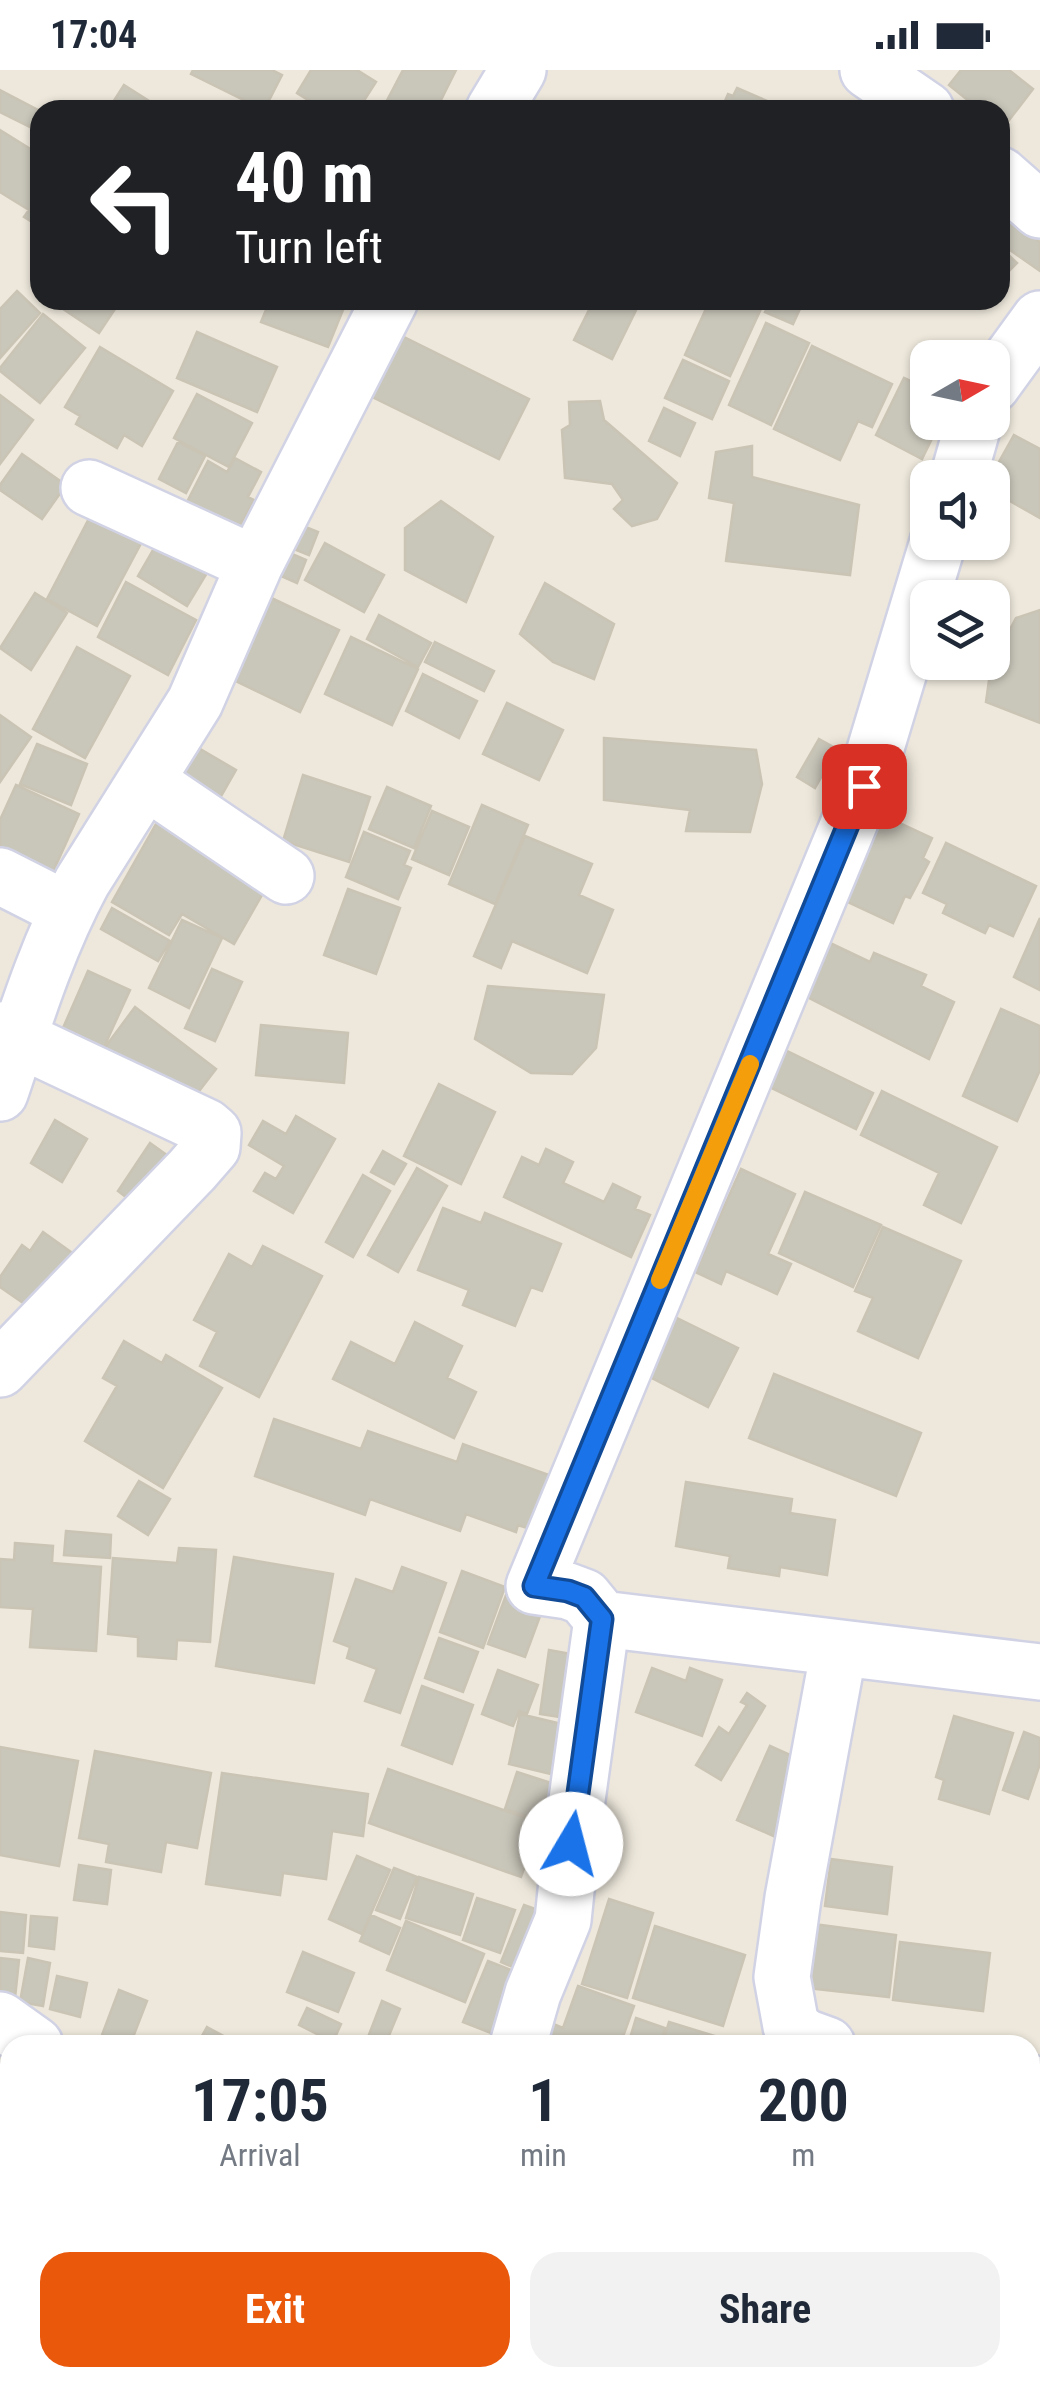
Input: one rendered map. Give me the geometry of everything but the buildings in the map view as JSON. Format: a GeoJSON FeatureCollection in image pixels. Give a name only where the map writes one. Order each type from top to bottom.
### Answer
{"type":"FeatureCollection","features":[{"type":"Feature","properties":{"kind":"street"},"geometry":{"type":"LineString","coordinates":[[500,100],[518,70]]}},
{"type":"Feature","properties":{"kind":"street"},"geometry":{"type":"LineString","coordinates":[[868,70],[911,100]]}},
{"type":"Feature","properties":{"kind":"street"},"geometry":{"type":"LineString","coordinates":[[931,100],[948,70]]}},
{"type":"Feature","properties":{"kind":"street"},"geometry":{"type":"LineString","coordinates":[[1010,184],[1040,210]]}},
{"type":"Feature","properties":{"kind":"street"},"geometry":{"type":"LineString","coordinates":[[0,1093],[9,1034],[67,910],[195,702],[255,564],[385,310]]}},
{"type":"Feature","properties":{"kind":"street"},"geometry":{"type":"LineString","coordinates":[[1010,361],[1040,320]]}},
{"type":"Feature","properties":{"kind":"street"},"geometry":{"type":"LineString","coordinates":[[89,488],[255,564]]}},
{"type":"Feature","properties":{"kind":"street"},"geometry":{"type":"LineString","coordinates":[[933,560],[864,786],[534,1586],[584,1597],[602,1619],[1040,1672]]}},
{"type":"Feature","properties":{"kind":"street"},"geometry":{"type":"LineString","coordinates":[[146,781],[286,876]]}},
{"type":"Feature","properties":{"kind":"street"},"geometry":{"type":"LineString","coordinates":[[0,876],[67,910]]}},
{"type":"Feature","properties":{"kind":"street"},"geometry":{"type":"LineString","coordinates":[[0,1369],[192,1170],[212,1147],[214,1134],[9,1034]]}},
{"type":"Feature","properties":{"kind":"street"},"geometry":{"type":"LineString","coordinates":[[521,2035],[533,1993],[563,1920],[602,1619]]}},
{"type":"Feature","properties":{"kind":"street"},"geometry":{"type":"LineString","coordinates":[[803,2035],[792,2026],[782,1977],[840,1649]]}},
{"type":"Feature","properties":{"kind":"street"},"geometry":{"type":"LineString","coordinates":[[0,2020],[21,2035]]}},
{"type":"Feature","properties":{"kind":"slow traffic"},"geometry":{"type":"LineString","coordinates":[[660,1280],[750,1064]]}},
{"type":"Feature","properties":{"kind":"route"},"geometry":{"type":"LineString","coordinates":[[571,1844],[602,1619],[584,1597],[534,1586],[864,786]]}}]}
